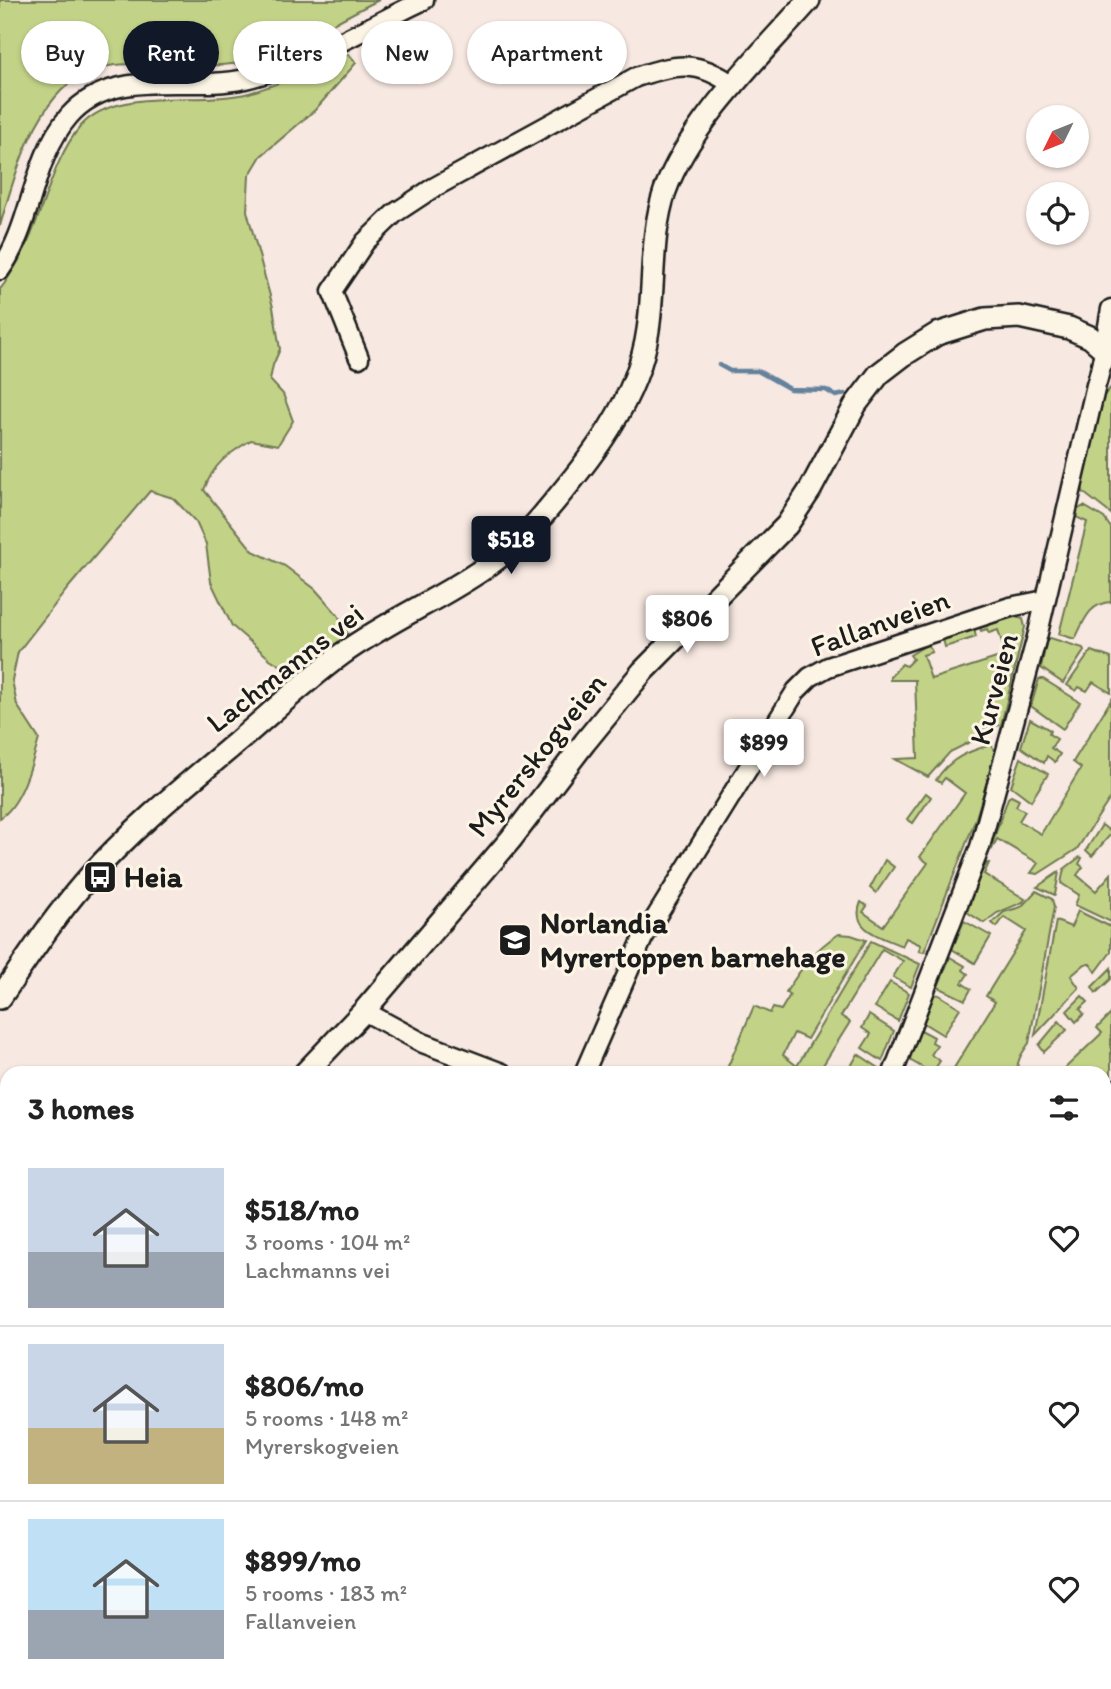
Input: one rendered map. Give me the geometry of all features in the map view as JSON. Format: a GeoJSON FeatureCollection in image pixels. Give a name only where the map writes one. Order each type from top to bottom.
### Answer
{"type":"FeatureCollection","features":[{"type":"Feature","properties":{"kind":"street"},"geometry":{"type":"LineString","coordinates":[[0,270],[12,252],[54,139],[70,115],[88,99],[114,88],[133,85],[214,82],[258,75],[310,55],[424,0]]}},
{"type":"Feature","properties":{"kind":"street","name":"Lachmanns vei"},"geometry":{"type":"LineString","coordinates":[[0,998],[69,901],[145,820],[332,661],[486,569],[513,547],[543,515],[606,432],[631,392],[642,362],[649,328],[657,229],[666,190],[680,158],[734,86],[809,0]]}},
{"type":"Feature","properties":{"kind":"street"},"geometry":{"type":"LineString","coordinates":[[359,358],[332,291],[365,242],[395,213],[433,188],[635,77],[669,66],[688,66],[707,69],[734,86]]}},
{"type":"Feature","properties":{"kind":"street","name":"Kurveien"},"geometry":{"type":"LineString","coordinates":[[896,1066],[980,847],[1038,633],[1096,385],[1107,352],[1111,309]]}},
{"type":"Feature","properties":{"kind":"street","name":"Myrerskogveien"},"geometry":{"type":"LineString","coordinates":[[312,1066],[364,1011],[511,839],[643,671],[787,525],[810,490],[856,404],[878,374],[937,334],[985,319],[1019,317],[1069,328],[1090,337],[1107,352]]}},
{"type":"Feature","properties":{"kind":"street","name":"Fallanveien"},"geometry":{"type":"LineString","coordinates":[[587,1066],[643,938],[796,691],[810,677],[828,667],[1010,607],[1045,600]]}},
{"type":"Feature","properties":{"kind":"street"},"geometry":{"type":"LineString","coordinates":[[364,1011],[423,1043],[484,1066]]}},
{"type":"Feature","properties":{"kind":"green space"},"geometry":{"type":"Polygon","coordinates":[[[0,0],[379,0],[339,21],[233,21],[233,64],[219,65],[219,21],[123,21],[123,65],[109,66],[109,21],[21,21],[21,84],[69,84],[53,100],[29,140],[0,226],[0,0]]]}},
{"type":"Feature","properties":{"kind":"green space"},"geometry":{"type":"Polygon","coordinates":[[[347,55],[356,63],[347,73],[347,55]]]}},
{"type":"Feature","properties":{"kind":"green space"},"geometry":{"type":"Polygon","coordinates":[[[275,84],[338,84],[315,110],[261,156],[249,176],[247,211],[273,307],[280,349],[270,380],[283,394],[293,421],[278,445],[251,440],[228,455],[212,473],[204,490],[253,551],[285,566],[315,589],[338,615],[350,638],[297,676],[270,659],[232,626],[211,582],[206,544],[196,522],[173,498],[150,491],[18,652],[12,680],[17,705],[39,739],[20,793],[8,812],[0,818],[0,289],[24,250],[69,142],[80,127],[95,114],[136,101],[249,93],[275,84]]]}},
{"type":"Feature","properties":{"kind":"green space"},"geometry":{"type":"Polygon","coordinates":[[[1111,387],[1111,514],[1084,493],[1082,488],[1103,397],[1111,387]]]}},
{"type":"Feature","properties":{"kind":"green space"},"geometry":{"type":"Polygon","coordinates":[[[1084,506],[1104,518],[1111,528],[1111,602],[1092,609],[1075,639],[1059,634],[1087,522],[1076,517],[1077,510],[1084,506]]]}},
{"type":"Feature","properties":{"kind":"green space"},"geometry":{"type":"Polygon","coordinates":[[[1015,617],[1023,619],[1025,627],[1001,725],[982,729],[984,735],[950,752],[928,777],[895,759],[918,758],[915,680],[890,680],[890,677],[902,664],[906,666],[913,659],[910,655],[928,644],[932,652],[923,655],[931,679],[1006,655],[998,630],[989,633],[987,629],[981,631],[980,627],[1015,617]]]}},
{"type":"Feature","properties":{"kind":"green space"},"geometry":{"type":"Polygon","coordinates":[[[974,629],[976,637],[945,647],[943,639],[974,629]]]}},
{"type":"Feature","properties":{"kind":"green space"},"geometry":{"type":"Polygon","coordinates":[[[1047,639],[1083,648],[1084,651],[1063,683],[1041,668],[1047,639]]]}},
{"type":"Feature","properties":{"kind":"green space"},"geometry":{"type":"Polygon","coordinates":[[[1091,651],[1111,658],[1111,693],[1093,682],[1087,691],[1079,687],[1076,691],[1067,685],[1091,651]]]}},
{"type":"Feature","properties":{"kind":"green space"},"geometry":{"type":"Polygon","coordinates":[[[1039,679],[1080,702],[1063,729],[1031,706],[1039,679]]]}},
{"type":"Feature","properties":{"kind":"green space"},"geometry":{"type":"Polygon","coordinates":[[[1111,700],[1111,797],[1077,849],[1038,874],[1031,873],[1038,863],[997,839],[992,849],[1008,798],[1011,796],[1019,800],[1016,806],[1025,811],[1019,821],[1041,834],[1081,768],[1073,762],[1111,700]]]}},
{"type":"Feature","properties":{"kind":"green space"},"geometry":{"type":"Polygon","coordinates":[[[1030,719],[1050,730],[1049,734],[1057,739],[1051,748],[1060,754],[1055,762],[1047,756],[1044,763],[1021,747],[1030,719]]]}},
{"type":"Feature","properties":{"kind":"green space"},"geometry":{"type":"Polygon","coordinates":[[[991,745],[996,752],[976,818],[924,952],[919,951],[921,945],[906,938],[902,946],[877,936],[863,926],[858,912],[861,902],[867,906],[863,912],[883,926],[928,863],[920,857],[965,793],[945,778],[941,783],[936,780],[960,757],[991,745]]]}},
{"type":"Feature","properties":{"kind":"green space"},"geometry":{"type":"Polygon","coordinates":[[[1021,758],[1048,774],[1031,801],[1011,786],[1021,758]]]}},
{"type":"Feature","properties":{"kind":"green space"},"geometry":{"type":"Polygon","coordinates":[[[926,793],[931,797],[913,823],[907,819],[926,793]]]}},
{"type":"Feature","properties":{"kind":"green space"},"geometry":{"type":"Polygon","coordinates":[[[1102,825],[1111,834],[1092,856],[1086,850],[1102,825]]]}},
{"type":"Feature","properties":{"kind":"green space"},"geometry":{"type":"Polygon","coordinates":[[[1082,858],[1079,864],[1083,867],[1077,875],[1096,891],[1111,874],[1111,922],[1075,905],[1079,895],[1061,883],[1064,869],[1082,858]]]}},
{"type":"Feature","properties":{"kind":"green space"},"geometry":{"type":"Polygon","coordinates":[[[885,860],[894,867],[876,893],[870,888],[885,860]]]}},
{"type":"Feature","properties":{"kind":"green space"},"geometry":{"type":"Polygon","coordinates":[[[987,863],[984,874],[1025,899],[984,923],[967,912],[980,874],[987,863]]]}},
{"type":"Feature","properties":{"kind":"green space"},"geometry":{"type":"Polygon","coordinates":[[[1059,872],[1055,895],[1037,887],[1059,872]]]}},
{"type":"Feature","properties":{"kind":"green space"},"geometry":{"type":"Polygon","coordinates":[[[1036,891],[1052,899],[1054,907],[1029,1043],[1018,1066],[955,1066],[995,1002],[986,996],[1026,931],[1004,917],[997,927],[992,923],[1004,912],[1021,907],[1036,891]]]}},
{"type":"Feature","properties":{"kind":"green space"},"geometry":{"type":"Polygon","coordinates":[[[1078,911],[1111,927],[1111,952],[1096,972],[1090,964],[1085,964],[1071,976],[1079,988],[1035,1035],[1056,921],[1071,927],[1078,911]]]}},
{"type":"Feature","properties":{"kind":"green space"},"geometry":{"type":"Polygon","coordinates":[[[964,921],[991,936],[975,963],[952,949],[964,921]]]}},
{"type":"Feature","properties":{"kind":"green space"},"geometry":{"type":"Polygon","coordinates":[[[839,934],[866,940],[807,1039],[794,1033],[783,1055],[797,1066],[728,1066],[754,1006],[770,1013],[773,1008],[781,1010],[790,995],[786,992],[822,946],[839,934]]]}},
{"type":"Feature","properties":{"kind":"green space"},"geometry":{"type":"Polygon","coordinates":[[[871,941],[920,964],[911,987],[893,977],[903,961],[882,949],[841,1016],[850,1022],[822,1066],[797,1066],[871,941]]]}},
{"type":"Feature","properties":{"kind":"green space"},"geometry":{"type":"Polygon","coordinates":[[[950,957],[965,966],[963,970],[968,974],[962,983],[971,989],[965,1000],[938,987],[950,957]]]}},
{"type":"Feature","properties":{"kind":"green space"},"geometry":{"type":"Polygon","coordinates":[[[1111,968],[1111,979],[1096,993],[1092,987],[1111,968]]]}},
{"type":"Feature","properties":{"kind":"green space"},"geometry":{"type":"Polygon","coordinates":[[[890,982],[909,993],[898,1021],[875,1007],[890,982]]]}},
{"type":"Feature","properties":{"kind":"green space"},"geometry":{"type":"Polygon","coordinates":[[[933,994],[960,1008],[943,1035],[922,1022],[933,994]]]}},
{"type":"Feature","properties":{"kind":"green space"},"geometry":{"type":"Polygon","coordinates":[[[1082,996],[1088,1002],[1080,1009],[1084,1014],[1076,1022],[1067,1011],[1082,996]]]}},
{"type":"Feature","properties":{"kind":"green space"},"geometry":{"type":"Polygon","coordinates":[[[1111,1014],[1111,1066],[1067,1066],[1102,1033],[1097,1028],[1111,1014]]]}},
{"type":"Feature","properties":{"kind":"green space"},"geometry":{"type":"Polygon","coordinates":[[[869,1015],[894,1031],[882,1061],[862,1048],[871,1034],[862,1028],[869,1015]]]}},
{"type":"Feature","properties":{"kind":"green space"},"geometry":{"type":"Polygon","coordinates":[[[1059,1021],[1067,1030],[1044,1052],[1039,1045],[1059,1021]]]}},
{"type":"Feature","properties":{"kind":"green space"},"geometry":{"type":"Polygon","coordinates":[[[919,1029],[934,1037],[932,1042],[937,1045],[931,1055],[940,1061],[937,1066],[920,1066],[908,1059],[919,1029]]]}},
{"type":"Feature","properties":{"kind":"green space"},"geometry":{"type":"Polygon","coordinates":[[[858,1054],[876,1066],[851,1066],[858,1054]]]}},
{"type":"Feature","properties":{"kind":"waterway"},"geometry":{"type":"LineString","coordinates":[[719,365],[730,371],[758,371],[790,389],[826,390],[836,396],[845,394]]}},
{"type":"Feature","properties":{"kind":"place","name":"Heia"},"geometry":{"type":"Point","coordinates":[100,877]}},
{"type":"Feature","properties":{"kind":"place","name":"Norlandia Myrertoppen barnehage"},"geometry":{"type":"Point","coordinates":[515,940]}}]}
